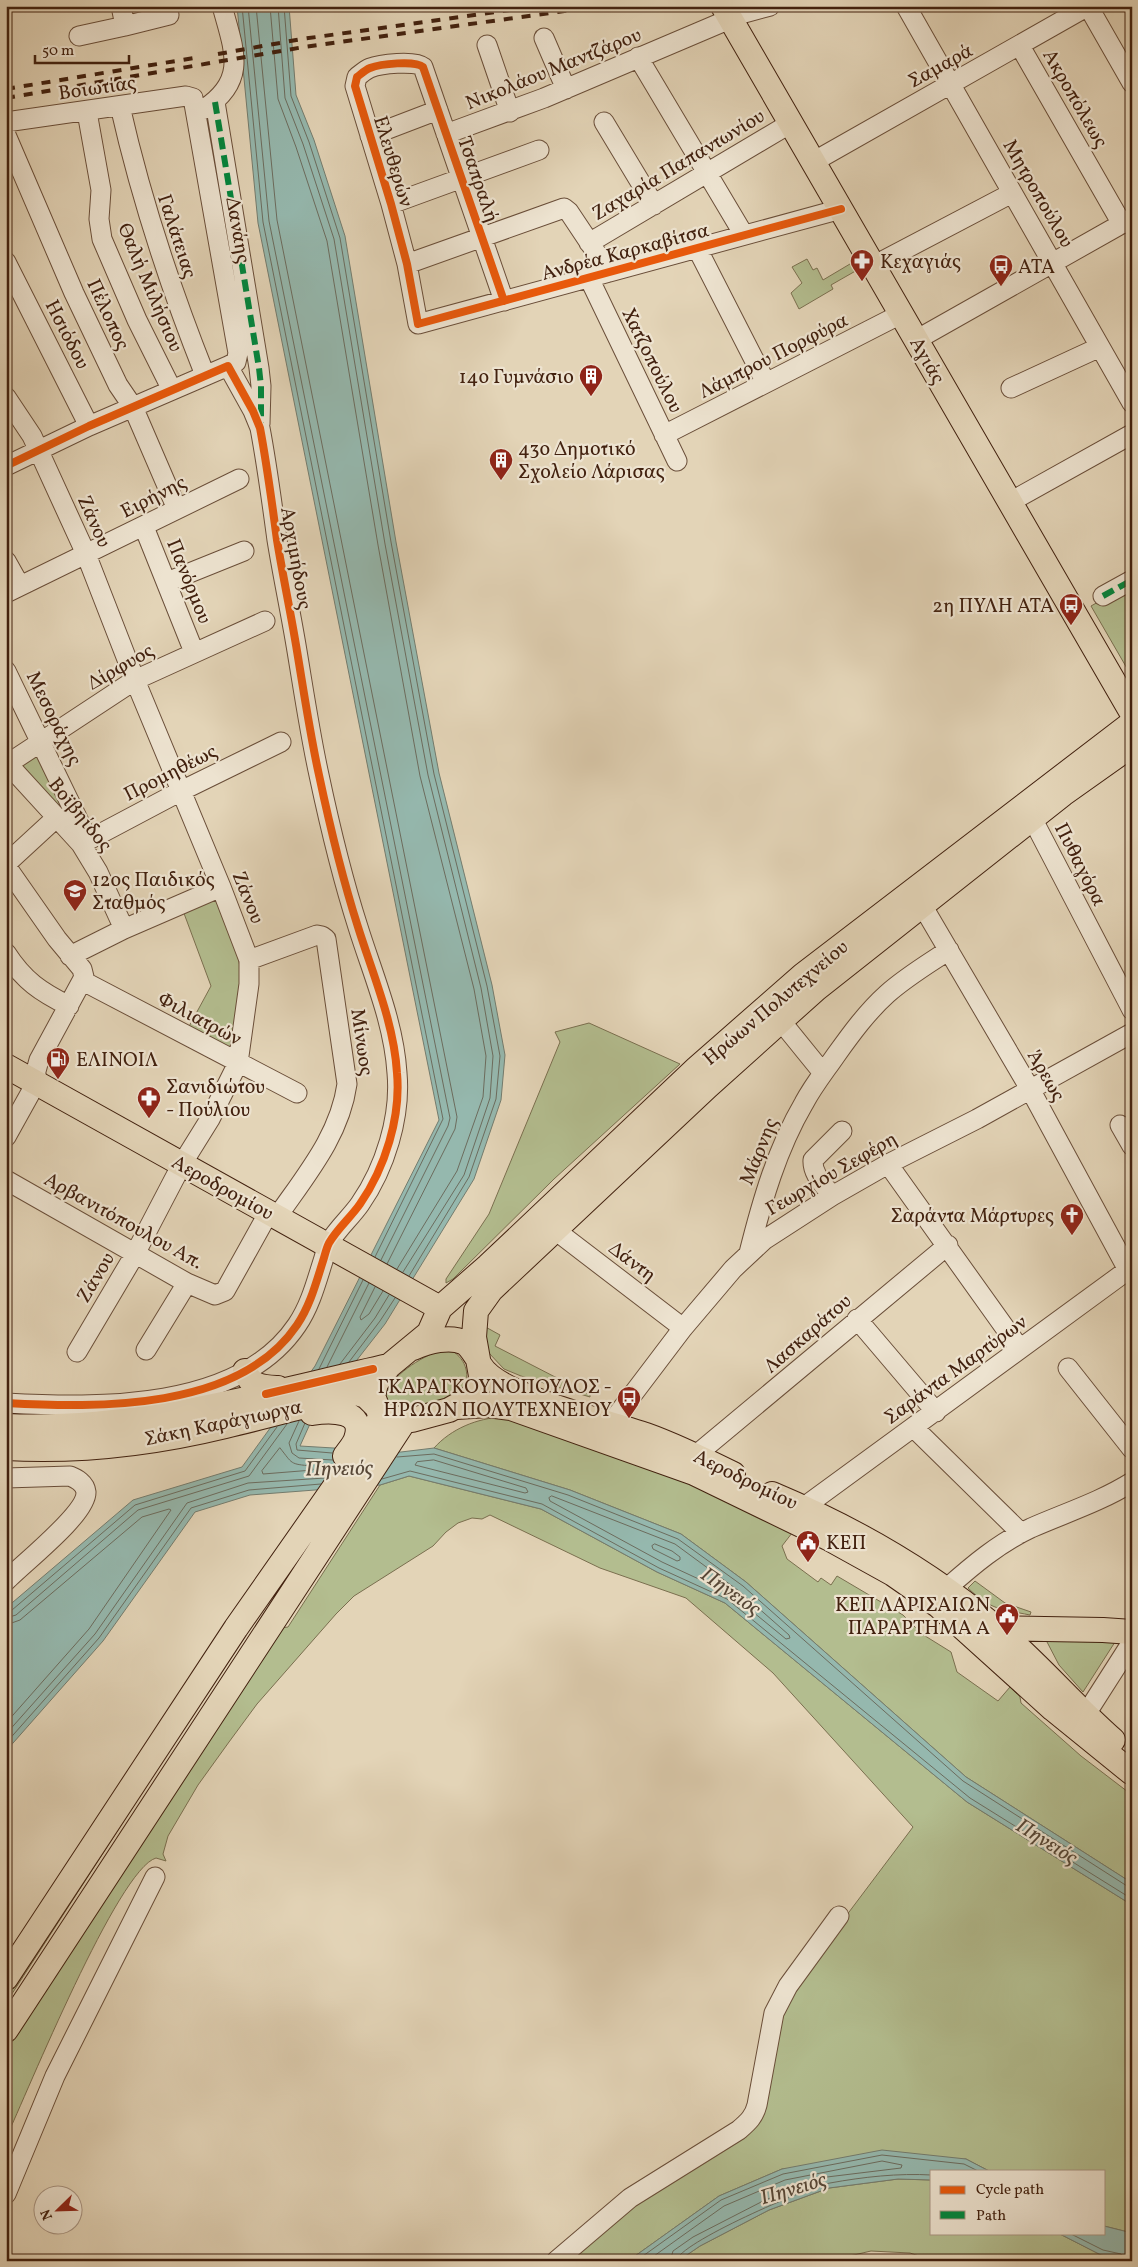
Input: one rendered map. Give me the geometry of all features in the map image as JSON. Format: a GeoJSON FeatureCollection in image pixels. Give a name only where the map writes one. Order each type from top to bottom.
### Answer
{"type":"FeatureCollection","features":[{"type":"Feature","properties":{"kind":"main road","name":"Αγιάς"},"geometry":{"type":"LineString","coordinates":[[727,12],[1132,713]]}},
{"type":"Feature","properties":{"kind":"main road","name":"Ηρώων Πολυτεχνείου"},"geometry":{"type":"LineString","coordinates":[[440,1308],[477,1276],[759,1012],[834,951],[1132,723]]}},
{"type":"Feature","properties":{"kind":"main road","name":"Ηρώων Πολυτεχνείου"},"geometry":{"type":"LineString","coordinates":[[474,1322],[477,1308],[492,1290],[780,1020],[845,965],[1032,818],[1132,745]]}},
{"type":"Feature","properties":{"kind":"main road","name":"Αεροδρομίου"},"geometry":{"type":"LineString","coordinates":[[6,1066],[440,1308]]}},
{"type":"Feature","properties":{"kind":"main road"},"geometry":{"type":"LineString","coordinates":[[6,2030],[270,1628],[371,1441],[380,1408],[374,1386],[381,1368],[411,1348],[432,1328],[440,1308],[454,1303],[467,1310],[474,1322],[474,1341],[481,1376],[476,1392],[456,1407],[419,1419],[380,1408]]}},
{"type":"Feature","properties":{"kind":"main road"},"geometry":{"type":"LineString","coordinates":[[411,1348],[433,1342],[459,1341],[468,1346],[479,1362]]}},
{"type":"Feature","properties":{"kind":"main road","name":"Αεροδρομίου"},"geometry":{"type":"LineString","coordinates":[[479,1362],[492,1378],[535,1399],[611,1423],[696,1456],[855,1532],[947,1588],[996,1628],[1132,1756]]}},
{"type":"Feature","properties":{"kind":"main road","name":"Σάκη Καράγιωργα"},"geometry":{"type":"LineString","coordinates":[[6,1426],[52,1426],[138,1420],[276,1396],[381,1368]]}},
{"type":"Feature","properties":{"kind":"main road"},"geometry":{"type":"LineString","coordinates":[[245,1371],[253,1384],[276,1396],[298,1415],[328,1410],[349,1414],[371,1441]]}},
{"type":"Feature","properties":{"kind":"main road","name":"Σάκη Καράγιωργα"},"geometry":{"type":"LineString","coordinates":[[6,1448],[53,1448],[143,1441],[193,1433],[246,1421],[276,1396],[380,1408]]}},
{"type":"Feature","properties":{"kind":"main road","name":"Αεροδρομίου"},"geometry":{"type":"LineString","coordinates":[[456,1407],[488,1405],[511,1408],[694,1473],[778,1513],[870,1561],[926,1596],[1053,1709],[1132,1773]]}},
{"type":"Feature","properties":{"kind":"main road"},"geometry":{"type":"LineString","coordinates":[[6,1978],[236,1628],[340,1479],[371,1441]]}},
{"type":"Feature","properties":{"kind":"main road"},"geometry":{"type":"LineString","coordinates":[[966,1630],[996,1628],[1132,1632]]}},
{"type":"Feature","properties":{"kind":"street"},"geometry":{"type":"LineString","coordinates":[[121,6],[125,26]]}},
{"type":"Feature","properties":{"kind":"street"},"geometry":{"type":"LineString","coordinates":[[195,106],[215,102],[228,89],[234,72],[232,48],[222,6]]}},
{"type":"Feature","properties":{"kind":"street"},"geometry":{"type":"LineString","coordinates":[[727,12],[770,6]]}},
{"type":"Feature","properties":{"kind":"street","name":"Μητροπούλου"},"geometry":{"type":"LineString","coordinates":[[906,6],[1132,402]]}},
{"type":"Feature","properties":{"kind":"street"},"geometry":{"type":"LineString","coordinates":[[1088,6],[1132,84]]}},
{"type":"Feature","properties":{"kind":"street","name":"Σαμαρά"},"geometry":{"type":"LineString","coordinates":[[813,162],[1088,6]]}},
{"type":"Feature","properties":{"kind":"street","name":"Νικολάου Μαντζάρου"},"geometry":{"type":"LineString","coordinates":[[446,134],[510,112],[566,89],[638,57],[727,12]]}},
{"type":"Feature","properties":{"kind":"street"},"geometry":{"type":"LineString","coordinates":[[79,36],[169,15]]}},
{"type":"Feature","properties":{"kind":"street"},"geometry":{"type":"LineString","coordinates":[[544,38],[566,89]]}},
{"type":"Feature","properties":{"kind":"street"},"geometry":{"type":"LineString","coordinates":[[488,45],[510,112]]}},
{"type":"Feature","properties":{"kind":"street","name":"Ακροπόλεως"},"geometry":{"type":"LineString","coordinates":[[1020,46],[1127,221]]}},
{"type":"Feature","properties":{"kind":"street"},"geometry":{"type":"LineString","coordinates":[[638,57],[744,236]]}},
{"type":"Feature","properties":{"kind":"street","name":"Ελευθερών"},"geometry":{"type":"LineString","coordinates":[[418,324],[392,204],[355,86],[357,77],[375,66],[414,62],[423,67]]}},
{"type":"Feature","properties":{"kind":"street","name":"Τσαπραλή"},"geometry":{"type":"LineString","coordinates":[[423,67],[504,301]]}},
{"type":"Feature","properties":{"kind":"street","name":"Βοιωτίας"},"geometry":{"type":"LineString","coordinates":[[6,122],[87,112],[186,96],[195,106]]}},
{"type":"Feature","properties":{"kind":"street"},"geometry":{"type":"LineString","coordinates":[[215,102],[259,368],[261,386],[260,428]]}},
{"type":"Feature","properties":{"kind":"street","name":"Γαλάτειας"},"geometry":{"type":"LineString","coordinates":[[120,106],[143,200],[162,262],[205,375]]}},
{"type":"Feature","properties":{"kind":"street","name":"Δανάης"},"geometry":{"type":"LineString","coordinates":[[195,106],[238,354],[236,362],[228,366]]}},
{"type":"Feature","properties":{"kind":"street"},"geometry":{"type":"LineString","coordinates":[[370,136],[438,110]]}},
{"type":"Feature","properties":{"kind":"street","name":"Θαλή Μιλήσιου"},"geometry":{"type":"LineString","coordinates":[[87,112],[101,190],[99,219],[102,239],[137,320],[172,390]]}},
{"type":"Feature","properties":{"kind":"street"},"geometry":{"type":"LineString","coordinates":[[604,122],[654,205]]}},
{"type":"Feature","properties":{"kind":"street","name":"Ζαχαρία Παπαντωνίου"},"geometry":{"type":"LineString","coordinates":[[588,243],[791,123]]}},
{"type":"Feature","properties":{"kind":"street","name":"Πέλοπος"},"geometry":{"type":"LineString","coordinates":[[6,135],[74,292],[118,385],[132,407],[177,509]]}},
{"type":"Feature","properties":{"kind":"street"},"geometry":{"type":"LineString","coordinates":[[392,204],[538,150]]}},
{"type":"Feature","properties":{"kind":"street"},"geometry":{"type":"LineString","coordinates":[[874,266],[1012,193]]}},
{"type":"Feature","properties":{"kind":"street"},"geometry":{"type":"LineString","coordinates":[[406,264],[564,208],[570,212],[588,243],[609,272]]}},
{"type":"Feature","properties":{"kind":"street","name":"Ανδρέα Καρκαβίτσα"},"geometry":{"type":"LineString","coordinates":[[418,324],[841,209]]}},
{"type":"Feature","properties":{"kind":"street"},"geometry":{"type":"LineString","coordinates":[[916,340],[1127,221]]}},
{"type":"Feature","properties":{"kind":"street"},"geometry":{"type":"LineString","coordinates":[[697,248],[766,383]]}},
{"type":"Feature","properties":{"kind":"street","name":"Ησιόδου"},"geometry":{"type":"LineString","coordinates":[[6,262],[89,426]]}},
{"type":"Feature","properties":{"kind":"street","name":"Χατζοπούλου"},"geometry":{"type":"LineString","coordinates":[[589,278],[677,461]]}},
{"type":"Feature","properties":{"kind":"street","name":"Λάμπρου Πορφύρα"},"geometry":{"type":"LineString","coordinates":[[664,435],[901,314]]}},
{"type":"Feature","properties":{"kind":"street"},"geometry":{"type":"LineString","coordinates":[[1011,388],[1100,347]]}},
{"type":"Feature","properties":{"kind":"street"},"geometry":{"type":"LineString","coordinates":[[6,466],[89,426],[228,366]]}},
{"type":"Feature","properties":{"kind":"street","name":"Αρχιμήδους"},"geometry":{"type":"LineString","coordinates":[[228,366],[253,411],[260,428],[283,578],[318,772],[344,882],[381,996]]}},
{"type":"Feature","properties":{"kind":"street","name":"Ζάνου"},"geometry":{"type":"LineString","coordinates":[[6,397],[32,436],[86,554],[249,960],[249,984],[238,1063],[210,1119],[182,1164],[135,1254],[77,1352]]}},
{"type":"Feature","properties":{"kind":"street"},"geometry":{"type":"LineString","coordinates":[[1010,502],[1132,434]]}},
{"type":"Feature","properties":{"kind":"street","name":"Ειρήνης"},"geometry":{"type":"LineString","coordinates":[[13,590],[239,479]]}},
{"type":"Feature","properties":{"kind":"street","name":"Πανόρμου"},"geometry":{"type":"LineString","coordinates":[[144,527],[194,652]]}},
{"type":"Feature","properties":{"kind":"street"},"geometry":{"type":"LineString","coordinates":[[167,582],[244,551]]}},
{"type":"Feature","properties":{"kind":"street"},"geometry":{"type":"LineString","coordinates":[[6,561],[13,590]]}},
{"type":"Feature","properties":{"kind":"street"},"geometry":{"type":"LineString","coordinates":[[1104,596],[1132,580]]}},
{"type":"Feature","properties":{"kind":"street","name":"Δίρφυος"},"geometry":{"type":"LineString","coordinates":[[7,764],[135,680],[265,621]]}},
{"type":"Feature","properties":{"kind":"street","name":"Μεσοράχης"},"geometry":{"type":"LineString","coordinates":[[6,671],[42,742],[85,842]]}},
{"type":"Feature","properties":{"kind":"street","name":"Προμηθέως"},"geometry":{"type":"LineString","coordinates":[[85,842],[180,791],[281,742]]}},
{"type":"Feature","properties":{"kind":"street","name":"Βοϊβηίδος"},"geometry":{"type":"LineString","coordinates":[[7,764],[57,817],[85,842],[124,929]]}},
{"type":"Feature","properties":{"kind":"street"},"geometry":{"type":"LineString","coordinates":[[6,1137],[36,1082],[39,1060],[84,981],[82,969],[70,956],[6,865],[57,817]]}},
{"type":"Feature","properties":{"kind":"street","name":"Πυθαγόρα"},"geometry":{"type":"LineString","coordinates":[[1032,818],[1132,1010]]}},
{"type":"Feature","properties":{"kind":"street"},"geometry":{"type":"LineString","coordinates":[[70,956],[124,929],[221,887]]}},
{"type":"Feature","properties":{"kind":"street","name":"Άρεως"},"geometry":{"type":"LineString","coordinates":[[922,905],[1030,1089],[1130,1269]]}},
{"type":"Feature","properties":{"kind":"street","name":"Μίνωος"},"geometry":{"type":"LineString","coordinates":[[249,960],[317,935],[326,939],[347,1084],[345,1101],[334,1130],[323,1151],[273,1214]]}},
{"type":"Feature","properties":{"kind":"street","name":"Μάρνης"},"geometry":{"type":"LineString","coordinates":[[749,1253],[764,1195],[776,1161],[802,1105],[861,1021],[902,981],[950,950]]}},
{"type":"Feature","properties":{"kind":"street"},"geometry":{"type":"LineString","coordinates":[[6,954],[19,973],[31,984],[69,1006]]}},
{"type":"Feature","properties":{"kind":"street","name":"Φιλιατρών"},"geometry":{"type":"LineString","coordinates":[[84,981],[238,1063],[297,1092]]}},
{"type":"Feature","properties":{"kind":"street","name":"Σάκη Καράγιωργα"},"geometry":{"type":"LineString","coordinates":[[6,1402],[76,1405],[157,1400],[203,1389],[245,1371],[278,1346],[296,1328],[308,1306],[330,1246],[373,1184],[393,1120],[397,1095],[397,1073],[392,1040],[381,996]]}},
{"type":"Feature","properties":{"kind":"street"},"geometry":{"type":"LineString","coordinates":[[780,1020],[824,1073]]}},
{"type":"Feature","properties":{"kind":"street","name":"Γεωργίου Σεφέρη"},"geometry":{"type":"LineString","coordinates":[[611,1423],[683,1328],[749,1253],[774,1232],[888,1164],[1132,1033]]}},
{"type":"Feature","properties":{"kind":"street"},"geometry":{"type":"LineString","coordinates":[[1120,1125],[1132,1146]]}},
{"type":"Feature","properties":{"kind":"street"},"geometry":{"type":"LineString","coordinates":[[832,1196],[813,1166],[814,1160],[842,1131]]}},
{"type":"Feature","properties":{"kind":"street"},"geometry":{"type":"LineString","coordinates":[[888,1164],[948,1245],[1020,1349]]}},
{"type":"Feature","properties":{"kind":"street","name":"Αρβανιτόπουλου Απ."},"geometry":{"type":"LineString","coordinates":[[6,1180],[135,1254],[210,1294],[221,1294],[225,1291],[273,1214]]}},
{"type":"Feature","properties":{"kind":"street","name":"Δάντη"},"geometry":{"type":"LineString","coordinates":[[555,1230],[683,1328]]}},
{"type":"Feature","properties":{"kind":"street","name":"Λασκαράτου"},"geometry":{"type":"LineString","coordinates":[[696,1456],[775,1391],[857,1319],[948,1245]]}},
{"type":"Feature","properties":{"kind":"street","name":"Σαράντα Μαρτύρων"},"geometry":{"type":"LineString","coordinates":[[804,1507],[1130,1269]]}},
{"type":"Feature","properties":{"kind":"street"},"geometry":{"type":"LineString","coordinates":[[146,1350],[187,1282]]}},
{"type":"Feature","properties":{"kind":"street"},"geometry":{"type":"LineString","coordinates":[[857,1319],[936,1412]]}},
{"type":"Feature","properties":{"kind":"street"},"geometry":{"type":"LineString","coordinates":[[1068,1368],[1132,1450]]}},
{"type":"Feature","properties":{"kind":"street"},"geometry":{"type":"LineString","coordinates":[[914,1428],[1021,1533]]}},
{"type":"Feature","properties":{"kind":"street"},"geometry":{"type":"LineString","coordinates":[[6,1478],[70,1476],[84,1485],[86,1492],[83,1501],[65,1525],[6,1581]]}},
{"type":"Feature","properties":{"kind":"street"},"geometry":{"type":"LineString","coordinates":[[947,1588],[984,1556],[1021,1533],[1099,1500],[1132,1482]]}},
{"type":"Feature","properties":{"kind":"street"},"geometry":{"type":"LineString","coordinates":[[1086,1714],[1132,1642]]}},
{"type":"Feature","properties":{"kind":"street"},"geometry":{"type":"LineString","coordinates":[[6,2194],[59,2068],[155,1877]]}},
{"type":"Feature","properties":{"kind":"street"},"geometry":{"type":"LineString","coordinates":[[556,2261],[630,2198],[739,2130],[751,2120],[757,2105],[774,2013],[788,1986],[840,1916]]}},
{"type":"Feature","properties":{"kind":"green space"},"geometry":{"type":"Polygon","coordinates":[[[807,259],[813,270],[817,268],[823,280],[855,261],[859,269],[831,285],[833,289],[799,309],[791,293],[802,283],[792,267],[807,259]]]}},
{"type":"Feature","properties":{"kind":"green space"},"geometry":{"type":"Polygon","coordinates":[[[1132,583],[1132,677],[1091,606],[1132,583]]]}},
{"type":"Feature","properties":{"kind":"green space"},"geometry":{"type":"Polygon","coordinates":[[[40,749],[74,826],[17,765],[40,749]]]}},
{"type":"Feature","properties":{"kind":"green space"},"geometry":{"type":"Polygon","coordinates":[[[214,895],[235,948],[241,970],[242,981],[229,1053],[186,1032],[211,986],[182,908],[214,895]]]}},
{"type":"Feature","properties":{"kind":"green space"},"geometry":{"type":"Polygon","coordinates":[[[589,1023],[680,1064],[554,1179],[453,1279],[446,1283],[446,1279],[489,1214],[560,1042],[555,1032],[589,1023]]]}},
{"type":"Feature","properties":{"kind":"green space"},"geometry":{"type":"Polygon","coordinates":[[[482,1325],[500,1335],[495,1346],[590,1395],[590,1397],[504,1369],[488,1352],[482,1325]]]}},
{"type":"Feature","properties":{"kind":"green space"},"geometry":{"type":"Polygon","coordinates":[[[439,1351],[454,1352],[463,1361],[467,1377],[461,1394],[409,1412],[392,1408],[386,1396],[393,1382],[407,1368],[424,1357],[439,1351]]]}},
{"type":"Feature","properties":{"kind":"green space"},"geometry":{"type":"Polygon","coordinates":[[[503,1417],[686,1479],[792,1533],[782,1546],[787,1559],[818,1582],[821,1578],[831,1585],[837,1576],[903,1615],[922,1634],[951,1652],[957,1672],[998,1701],[1010,1687],[1020,1697],[1021,1703],[1081,1756],[1132,1795],[1132,1883],[966,1777],[746,1582],[681,1534],[570,1490],[434,1448],[456,1430],[474,1422],[503,1417]]]}},
{"type":"Feature","properties":{"kind":"green space"},"geometry":{"type":"Polygon","coordinates":[[[409,1476],[541,1509],[657,1572],[725,1603],[967,1802],[1132,1905],[1132,2233],[1106,2226],[1106,2170],[987,2170],[966,2159],[782,2169],[719,2196],[628,2261],[568,2261],[630,2198],[752,2117],[773,2024],[837,1928],[913,1827],[773,1673],[686,1598],[600,1568],[490,1515],[482,1519],[472,1518],[458,1523],[446,1532],[433,1546],[354,1596],[257,1704],[198,1785],[168,1836],[163,1854],[166,1861],[156,1858],[140,1871],[119,1900],[75,1985],[6,2138],[6,2051],[281,1628],[288,1627],[380,1485],[409,1476]]]}},
{"type":"Feature","properties":{"kind":"green space"},"geometry":{"type":"Polygon","coordinates":[[[975,1581],[1005,1603],[1031,1612],[1030,1615],[996,1608],[983,1601],[968,1588],[975,1581]]]}},
{"type":"Feature","properties":{"kind":"green space"},"geometry":{"type":"Polygon","coordinates":[[[1046,1640],[1115,1642],[1083,1692],[1059,1665],[1046,1640]]]}},
{"type":"Feature","properties":{"kind":"green space"},"geometry":{"type":"Polygon","coordinates":[[[219,1674],[6,2003],[6,1992],[141,1785],[219,1674]]]}},
{"type":"Feature","properties":{"kind":"green space"},"geometry":{"type":"Polygon","coordinates":[[[898,2179],[930,2180],[930,2234],[1060,2234],[1101,2255],[1132,2261],[934,2261],[910,2253],[871,2251],[828,2261],[678,2261],[700,2246],[769,2210],[829,2188],[898,2179]]]}},
{"type":"Feature","properties":{"kind":"water","name":"Πηνειός"},"geometry":{"type":"Polygon","coordinates":[[[237,6],[289,6],[296,95],[314,140],[345,236],[396,542],[439,773],[492,985],[505,1055],[501,1100],[474,1179],[385,1324],[314,1415],[300,1446],[401,1452],[434,1448],[570,1490],[681,1534],[746,1582],[966,1777],[1132,1883],[1132,1905],[967,1802],[725,1603],[657,1572],[541,1509],[409,1476],[380,1485],[250,1495],[195,1512],[103,1641],[6,1751],[6,1608],[133,1500],[242,1467],[315,1366],[439,1120],[258,223],[237,6]]]}},
{"type":"Feature","properties":{"kind":"water","name":"Πηνειός"},"geometry":{"type":"Polygon","coordinates":[[[882,2150],[966,2159],[987,2170],[930,2170],[930,2180],[898,2179],[829,2188],[769,2210],[700,2246],[678,2261],[628,2261],[719,2196],[782,2169],[882,2150]]]}},
{"type":"Feature","properties":{"kind":"water"},"geometry":{"type":"Polygon","coordinates":[[[1106,2226],[1132,2233],[1132,2261],[1101,2255],[1060,2234],[1106,2234],[1106,2226]]]}},
{"type":"Feature","properties":{"kind":"railway"},"geometry":{"type":"LineString","coordinates":[[218,54],[302,39],[539,6]]}},
{"type":"Feature","properties":{"kind":"railway"},"geometry":{"type":"LineString","coordinates":[[6,98],[304,47],[601,6]]}},
{"type":"Feature","properties":{"kind":"railway"},"geometry":{"type":"LineString","coordinates":[[6,89],[194,58]]}},
{"type":"Feature","properties":{"kind":"marked path"},"geometry":{"type":"LineString","coordinates":[[215,102],[259,368],[261,423]]}},
{"type":"Feature","properties":{"kind":"marked path"},"geometry":{"type":"LineString","coordinates":[[1103,596],[1132,580]]}},
{"type":"Feature","properties":{"kind":"cycle path"},"geometry":{"type":"LineString","coordinates":[[504,301],[423,67],[397,63],[366,70],[357,77],[355,86],[407,264],[418,324],[471,310],[524,295],[682,253],[841,209]]}},
{"type":"Feature","properties":{"kind":"cycle path"},"geometry":{"type":"LineString","coordinates":[[6,466],[89,426],[228,366],[253,411],[260,428],[277,540],[316,760],[347,889],[392,1036],[398,1090],[394,1124],[377,1175],[360,1204],[329,1243],[302,1318],[272,1353],[240,1374],[204,1389],[164,1398],[82,1405],[6,1403]]}},
{"type":"Feature","properties":{"kind":"cycle path"},"geometry":{"type":"LineString","coordinates":[[266,1394],[373,1369]]}},
{"type":"Feature","properties":{"kind":"place","name":"Κεχαγιάς"},"geometry":{"type":"Point","coordinates":[862,282]}},
{"type":"Feature","properties":{"kind":"place","name":"ΑΤΑ"},"geometry":{"type":"Point","coordinates":[1001,287]}},
{"type":"Feature","properties":{"kind":"place","name":"14ο Γυμνάσιο"},"geometry":{"type":"Point","coordinates":[591,397]}},
{"type":"Feature","properties":{"kind":"place","name":"43ο Δημοτικό Σχολείο Λάρισας"},"geometry":{"type":"Point","coordinates":[501,481]}},
{"type":"Feature","properties":{"kind":"place","name":"2η ΠΥΛΗ ΑΤΑ"},"geometry":{"type":"Point","coordinates":[1071,626]}},
{"type":"Feature","properties":{"kind":"place","name":"12ος Παιδικός Σταθμός"},"geometry":{"type":"Point","coordinates":[75,912]}},
{"type":"Feature","properties":{"kind":"place","name":"ΕΛΙΝΟΙΛ"},"geometry":{"type":"Point","coordinates":[58,1080]}},
{"type":"Feature","properties":{"kind":"place","name":"Σανιδιώτου - Πούλιου"},"geometry":{"type":"Point","coordinates":[149,1119]}},
{"type":"Feature","properties":{"kind":"place","name":"Σαράντα Μάρτυρες"},"geometry":{"type":"Point","coordinates":[1072,1236]}},
{"type":"Feature","properties":{"kind":"place","name":"ΓΚΑΡΑΓΚΟΥΝΟΠΟΥΛΟΣ - ΗΡΩΩΝ ΠΟΛΥΤΕΧΝΕΙΟΥ"},"geometry":{"type":"Point","coordinates":[629,1419]}},
{"type":"Feature","properties":{"kind":"place","name":"ΚΕΠ"},"geometry":{"type":"Point","coordinates":[808,1563]}},
{"type":"Feature","properties":{"kind":"place","name":"ΚΕΠ ΛΑΡΙΣΑΙΩΝ ΠΑΡΑΡΤΗΜΑ A"},"geometry":{"type":"Point","coordinates":[1007,1636]}}]}
